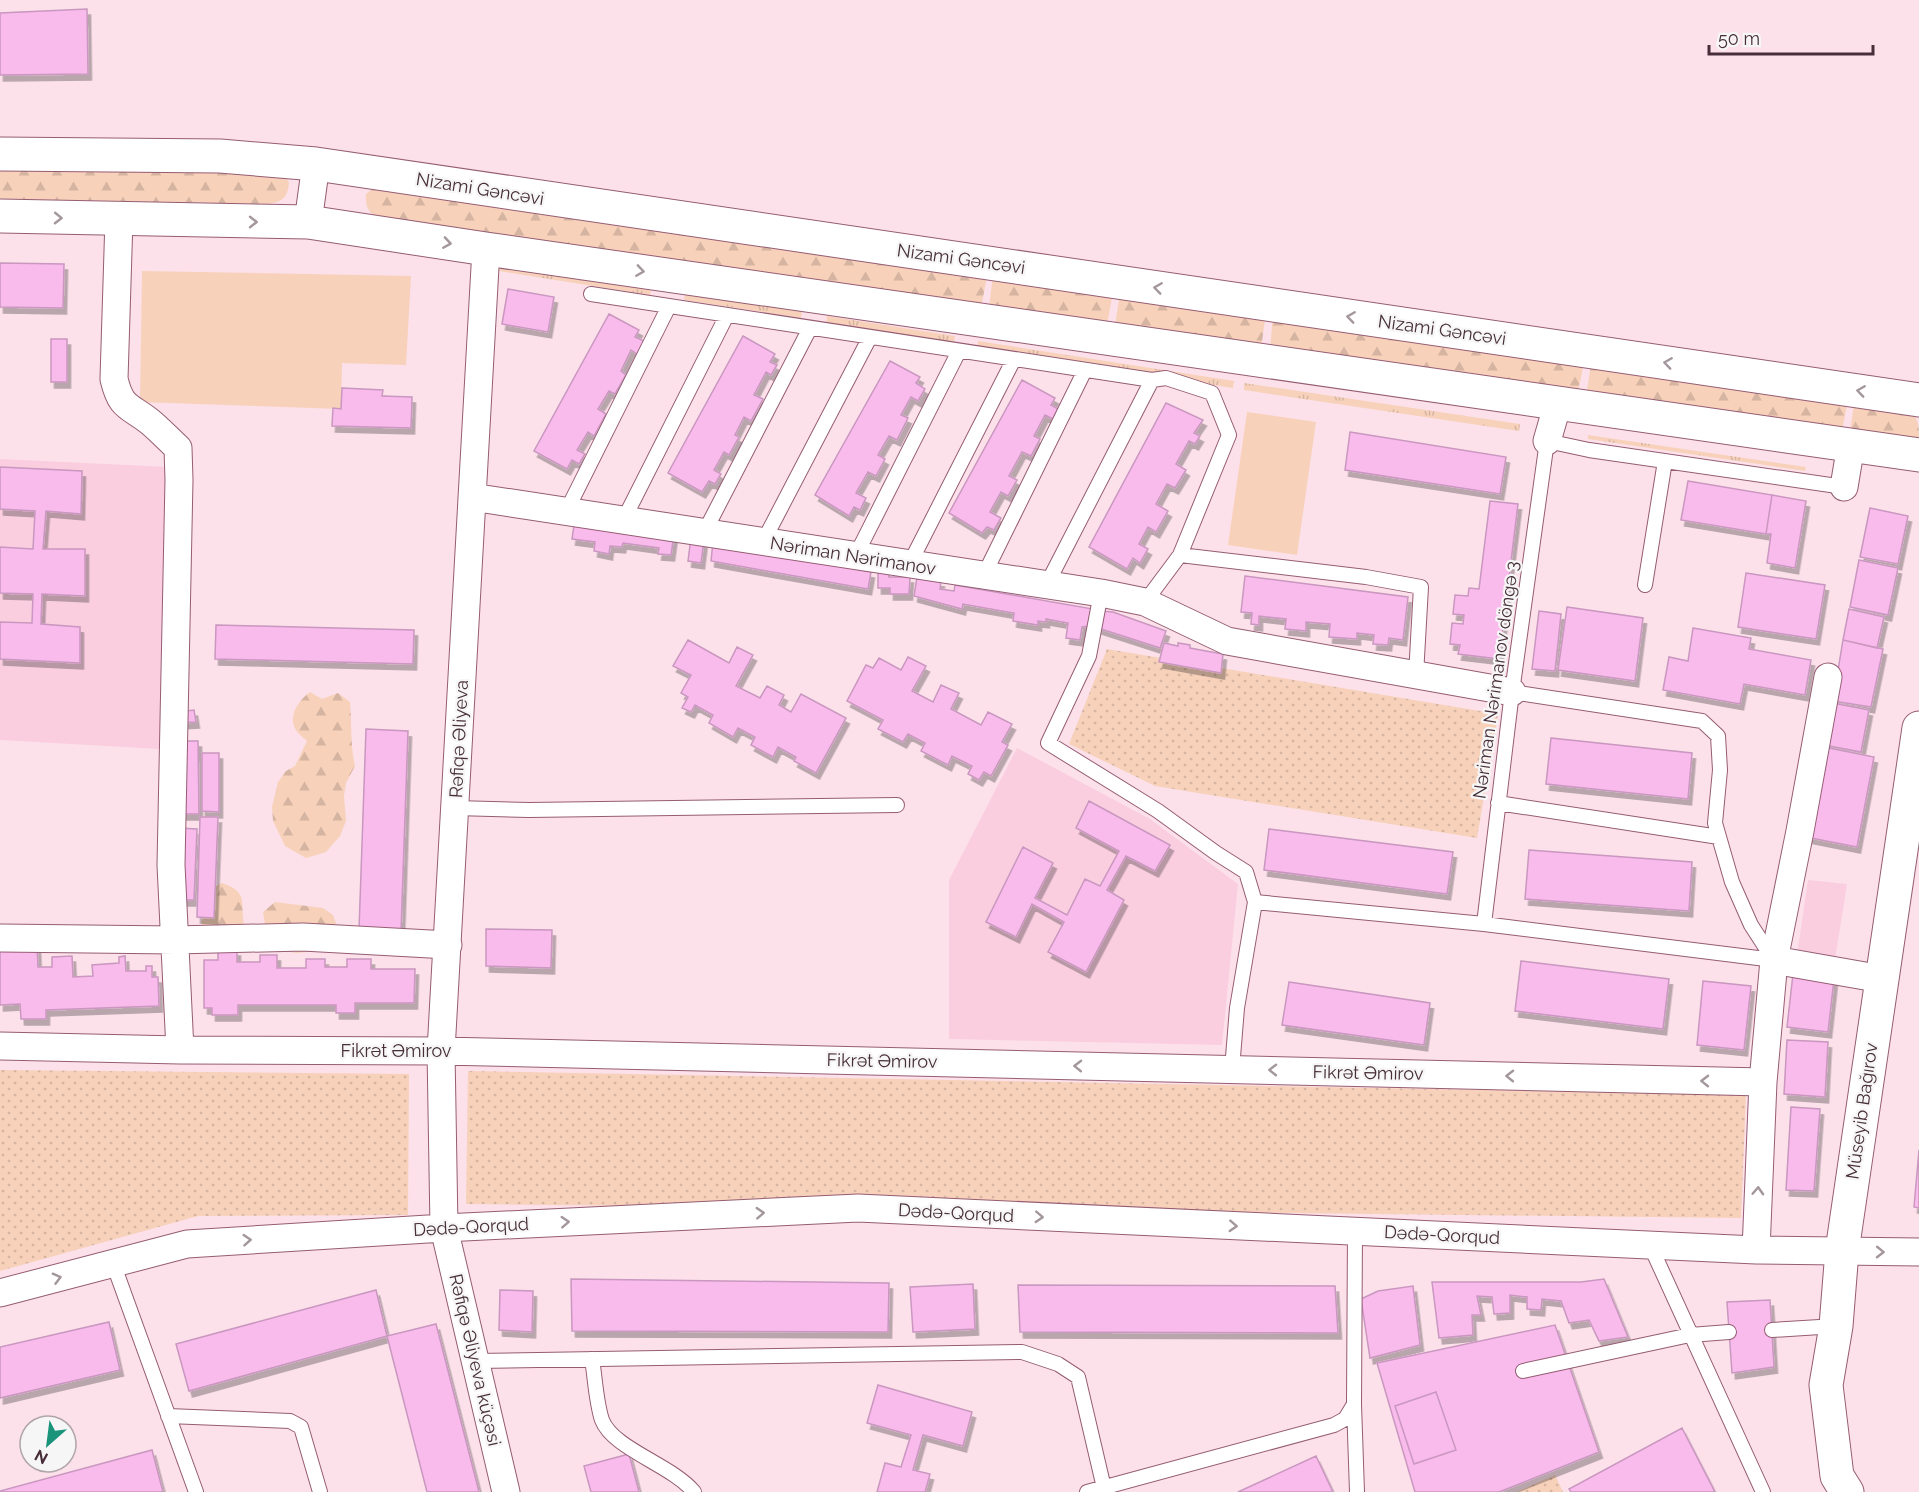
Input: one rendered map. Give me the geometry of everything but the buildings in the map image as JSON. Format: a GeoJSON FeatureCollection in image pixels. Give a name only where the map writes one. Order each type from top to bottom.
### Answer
{"type":"FeatureCollection","features":[{"type":"Feature","properties":{"kind":"main road","name":"Nizami Gəncəvi"},"geometry":{"type":"LineString","coordinates":[[0,154],[220,156],[316,164],[1919,400]]}},
{"type":"Feature","properties":{"kind":"main road"},"geometry":{"type":"LineString","coordinates":[[0,216],[308,222],[1919,455]]}},
{"type":"Feature","properties":{"kind":"main road","name":"Müseyib Bağırov"},"geometry":{"type":"LineString","coordinates":[[1847,1492],[1837,1476],[1826,1385],[1836,1326],[1842,1251],[1919,728]]}},
{"type":"Feature","properties":{"kind":"street"},"geometry":{"type":"LineString","coordinates":[[308,222],[316,164]]}},
{"type":"Feature","properties":{"kind":"street"},"geometry":{"type":"LineString","coordinates":[[119,219],[114,379],[118,394],[128,408],[149,422],[178,448],[171,865],[180,1050]]}},
{"type":"Feature","properties":{"kind":"street","name":"Rəfiqə Əliyeva"},"geometry":{"type":"LineString","coordinates":[[444,1228],[441,1051],[486,249]]}},
{"type":"Feature","properties":{"kind":"street"},"geometry":{"type":"LineString","coordinates":[[1547,441],[1558,403]]}},
{"type":"Feature","properties":{"kind":"street"},"geometry":{"type":"LineString","coordinates":[[1845,487],[1851,445]]}},
{"type":"Feature","properties":{"kind":"street","name":"Nəriman Nərimanov"},"geometry":{"type":"LineString","coordinates":[[472,497],[982,577],[1101,593],[1145,602],[1227,641],[1512,692]]}},
{"type":"Feature","properties":{"kind":"street"},"geometry":{"type":"LineString","coordinates":[[1756,1250],[1763,1082],[1774,960],[1828,677]]}},
{"type":"Feature","properties":{"kind":"street"},"geometry":{"type":"LineString","coordinates":[[0,938],[175,940],[303,937],[448,945]]}},
{"type":"Feature","properties":{"kind":"street"},"geometry":{"type":"LineString","coordinates":[[1774,960],[1882,978]]}},
{"type":"Feature","properties":{"kind":"street","name":"Fikrət Əmirov"},"geometry":{"type":"LineString","coordinates":[[0,1046],[180,1050],[441,1051],[1763,1082]]}},
{"type":"Feature","properties":{"kind":"street","name":"Dədə-Qorqud"},"geometry":{"type":"LineString","coordinates":[[0,1293],[187,1244],[444,1228],[858,1208],[1756,1250],[1919,1252]]}},
{"type":"Feature","properties":{"kind":"street","name":"Rəfiqə Əliyeva küçəsi"},"geometry":{"type":"LineString","coordinates":[[444,1228],[506,1492]]}},
{"type":"Feature","properties":{"kind":"lane"},"geometry":{"type":"LineString","coordinates":[[591,294],[1152,380],[1166,378],[1212,393],[1229,435],[1180,555],[1145,602]]}},
{"type":"Feature","properties":{"kind":"lane"},"geometry":{"type":"LineString","coordinates":[[566,512],[669,306]]}},
{"type":"Feature","properties":{"kind":"lane"},"geometry":{"type":"LineString","coordinates":[[623,521],[727,315]]}},
{"type":"Feature","properties":{"kind":"lane"},"geometry":{"type":"LineString","coordinates":[[704,533],[810,328]]}},
{"type":"Feature","properties":{"kind":"lane"},"geometry":{"type":"LineString","coordinates":[[763,542],[870,337]]}},
{"type":"Feature","properties":{"kind":"lane"},"geometry":{"type":"LineString","coordinates":[[855,557],[959,351]]}},
{"type":"Feature","properties":{"kind":"lane"},"geometry":{"type":"LineString","coordinates":[[909,565],[1014,359]]}},
{"type":"Feature","properties":{"kind":"lane"},"geometry":{"type":"LineString","coordinates":[[982,577],[1085,370]]}},
{"type":"Feature","properties":{"kind":"lane"},"geometry":{"type":"LineString","coordinates":[[1046,586],[1152,380]]}},
{"type":"Feature","properties":{"kind":"lane"},"geometry":{"type":"LineString","coordinates":[[1547,441],[1589,450],[1845,487]]}},
{"type":"Feature","properties":{"kind":"lane","name":"Nəriman Nərimanov döngə 3"},"geometry":{"type":"LineString","coordinates":[[1484,924],[1512,692],[1547,441]]}},
{"type":"Feature","properties":{"kind":"lane"},"geometry":{"type":"LineString","coordinates":[[1645,585],[1665,461]]}},
{"type":"Feature","properties":{"kind":"lane"},"geometry":{"type":"LineString","coordinates":[[1180,555],[1366,577],[1421,587],[1416,675]]}},
{"type":"Feature","properties":{"kind":"lane"},"geometry":{"type":"LineString","coordinates":[[1101,593],[1089,656],[1048,743],[1158,811],[1246,872],[1255,902],[1237,1008],[1232,1070]]}},
{"type":"Feature","properties":{"kind":"lane"},"geometry":{"type":"LineString","coordinates":[[1512,692],[1702,721],[1718,736],[1720,770],[1715,824],[1732,882],[1751,925],[1774,960]]}},
{"type":"Feature","properties":{"kind":"lane"},"geometry":{"type":"LineString","coordinates":[[1498,803],[1719,837]]}},
{"type":"Feature","properties":{"kind":"lane"},"geometry":{"type":"LineString","coordinates":[[455,808],[529,810],[897,805]]}},
{"type":"Feature","properties":{"kind":"lane"},"geometry":{"type":"LineString","coordinates":[[1255,902],[1484,924],[1774,960]]}},
{"type":"Feature","properties":{"kind":"lane"},"geometry":{"type":"LineString","coordinates":[[1355,1231],[1354,1404],[1357,1492]]}},
{"type":"Feature","properties":{"kind":"lane"},"geometry":{"type":"LineString","coordinates":[[1650,1245],[1763,1492]]}},
{"type":"Feature","properties":{"kind":"lane"},"geometry":{"type":"LineString","coordinates":[[113,1263],[196,1492]]}},
{"type":"Feature","properties":{"kind":"lane"},"geometry":{"type":"LineString","coordinates":[[1772,1330],[1836,1326]]}},
{"type":"Feature","properties":{"kind":"lane"},"geometry":{"type":"LineString","coordinates":[[1523,1371],[1690,1335],[1729,1332]]}},
{"type":"Feature","properties":{"kind":"lane"},"geometry":{"type":"LineString","coordinates":[[475,1361],[1022,1352],[1058,1364],[1078,1377],[1104,1488]]}},
{"type":"Feature","properties":{"kind":"lane"},"geometry":{"type":"LineString","coordinates":[[592,1359],[602,1421],[618,1440],[675,1474],[694,1492]]}},
{"type":"Feature","properties":{"kind":"lane"},"geometry":{"type":"LineString","coordinates":[[1087,1492],[1334,1425],[1346,1419],[1354,1404]]}},
{"type":"Feature","properties":{"kind":"lane"},"geometry":{"type":"LineString","coordinates":[[168,1416],[290,1421],[301,1427],[320,1492]]}},
{"type":"Feature","properties":{"kind":"shaded area"},"geometry":{"type":"Polygon","coordinates":[[[0,459],[169,467],[159,749],[0,740],[0,459]]]}},
{"type":"Feature","properties":{"kind":"shaded area"},"geometry":{"type":"Polygon","coordinates":[[[1017,748],[1150,819],[1238,884],[1222,1045],[949,1039],[949,880],[1017,748]]]}},
{"type":"Feature","properties":{"kind":"shaded area"},"geometry":{"type":"Polygon","coordinates":[[[1808,880],[1847,884],[1834,966],[1796,962],[1808,880]]]}},
{"type":"Feature","properties":{"kind":"green space"},"geometry":{"type":"Polygon","coordinates":[[[0,165],[273,169],[284,175],[289,182],[284,198],[268,204],[0,199],[0,165]]]}},
{"type":"Feature","properties":{"kind":"green space"},"geometry":{"type":"Polygon","coordinates":[[[375,187],[988,271],[981,308],[383,220],[372,213],[366,204],[366,194],[375,187]]]}},
{"type":"Feature","properties":{"kind":"green space"},"geometry":{"type":"Polygon","coordinates":[[[500,264],[651,289],[650,295],[499,271],[500,264]]]}},
{"type":"Feature","properties":{"kind":"green space"},"geometry":{"type":"Polygon","coordinates":[[[142,271],[411,276],[406,365],[342,363],[341,409],[140,402],[142,271]]]}},
{"type":"Feature","properties":{"kind":"green space"},"geometry":{"type":"Polygon","coordinates":[[[993,274],[1113,292],[1107,325],[989,308],[993,274]]]}},
{"type":"Feature","properties":{"kind":"green space"},"geometry":{"type":"Polygon","coordinates":[[[685,293],[802,311],[801,318],[684,300],[685,293]]]}},
{"type":"Feature","properties":{"kind":"green space"},"geometry":{"type":"Polygon","coordinates":[[[1120,293],[1266,313],[1261,349],[1115,325],[1120,293]]]}},
{"type":"Feature","properties":{"kind":"green space"},"geometry":{"type":"Polygon","coordinates":[[[1273,314],[1584,363],[1577,396],[1270,350],[1273,314]]]}},
{"type":"Feature","properties":{"kind":"green space"},"geometry":{"type":"Polygon","coordinates":[[[827,316],[955,336],[953,345],[826,324],[827,316]]]}},
{"type":"Feature","properties":{"kind":"green space"},"geometry":{"type":"Polygon","coordinates":[[[978,341],[1234,381],[1233,388],[977,348],[978,341]]]}},
{"type":"Feature","properties":{"kind":"green space"},"geometry":{"type":"Polygon","coordinates":[[[1591,364],[1847,405],[1841,436],[1586,397],[1591,364]]]}},
{"type":"Feature","properties":{"kind":"green space"},"geometry":{"type":"Polygon","coordinates":[[[1244,383],[1520,424],[1519,431],[1244,390],[1244,383]]]}},
{"type":"Feature","properties":{"kind":"green space"},"geometry":{"type":"Polygon","coordinates":[[[1854,405],[1913,414],[1918,422],[1919,439],[1849,437],[1854,405]]]}},
{"type":"Feature","properties":{"kind":"green space"},"geometry":{"type":"Polygon","coordinates":[[[1247,412],[1316,422],[1297,555],[1228,545],[1247,412]]]}},
{"type":"Feature","properties":{"kind":"green space"},"geometry":{"type":"Polygon","coordinates":[[[1588,435],[1806,467],[1805,471],[1588,439],[1588,435]]]}},
{"type":"Feature","properties":{"kind":"green space"},"geometry":{"type":"Polygon","coordinates":[[[1107,649],[1498,714],[1477,838],[1155,786],[1069,744],[1107,649]]]}},
{"type":"Feature","properties":{"kind":"green space"},"geometry":{"type":"Polygon","coordinates":[[[310,692],[322,699],[338,693],[350,702],[355,766],[346,783],[344,796],[346,821],[340,836],[326,852],[306,858],[285,846],[273,821],[272,807],[278,782],[286,771],[295,766],[307,741],[297,731],[293,719],[298,704],[310,692]]]}},
{"type":"Feature","properties":{"kind":"green space"},"geometry":{"type":"Polygon","coordinates":[[[222,883],[231,886],[240,894],[244,925],[206,934],[201,922],[206,912],[211,889],[222,883]]]}},
{"type":"Feature","properties":{"kind":"green space"},"geometry":{"type":"Polygon","coordinates":[[[275,902],[323,908],[333,915],[337,926],[329,950],[296,953],[279,950],[265,924],[263,912],[275,902]]]}},
{"type":"Feature","properties":{"kind":"green space"},"geometry":{"type":"Polygon","coordinates":[[[0,1070],[409,1074],[408,1215],[198,1216],[0,1271],[0,1070]]]}},
{"type":"Feature","properties":{"kind":"green space"},"geometry":{"type":"Polygon","coordinates":[[[468,1071],[1746,1095],[1741,1218],[466,1204],[468,1071]]]}},
{"type":"Feature","properties":{"kind":"green space"},"geometry":{"type":"Polygon","coordinates":[[[1555,1475],[1563,1492],[1517,1492],[1555,1475]]]}}]}
